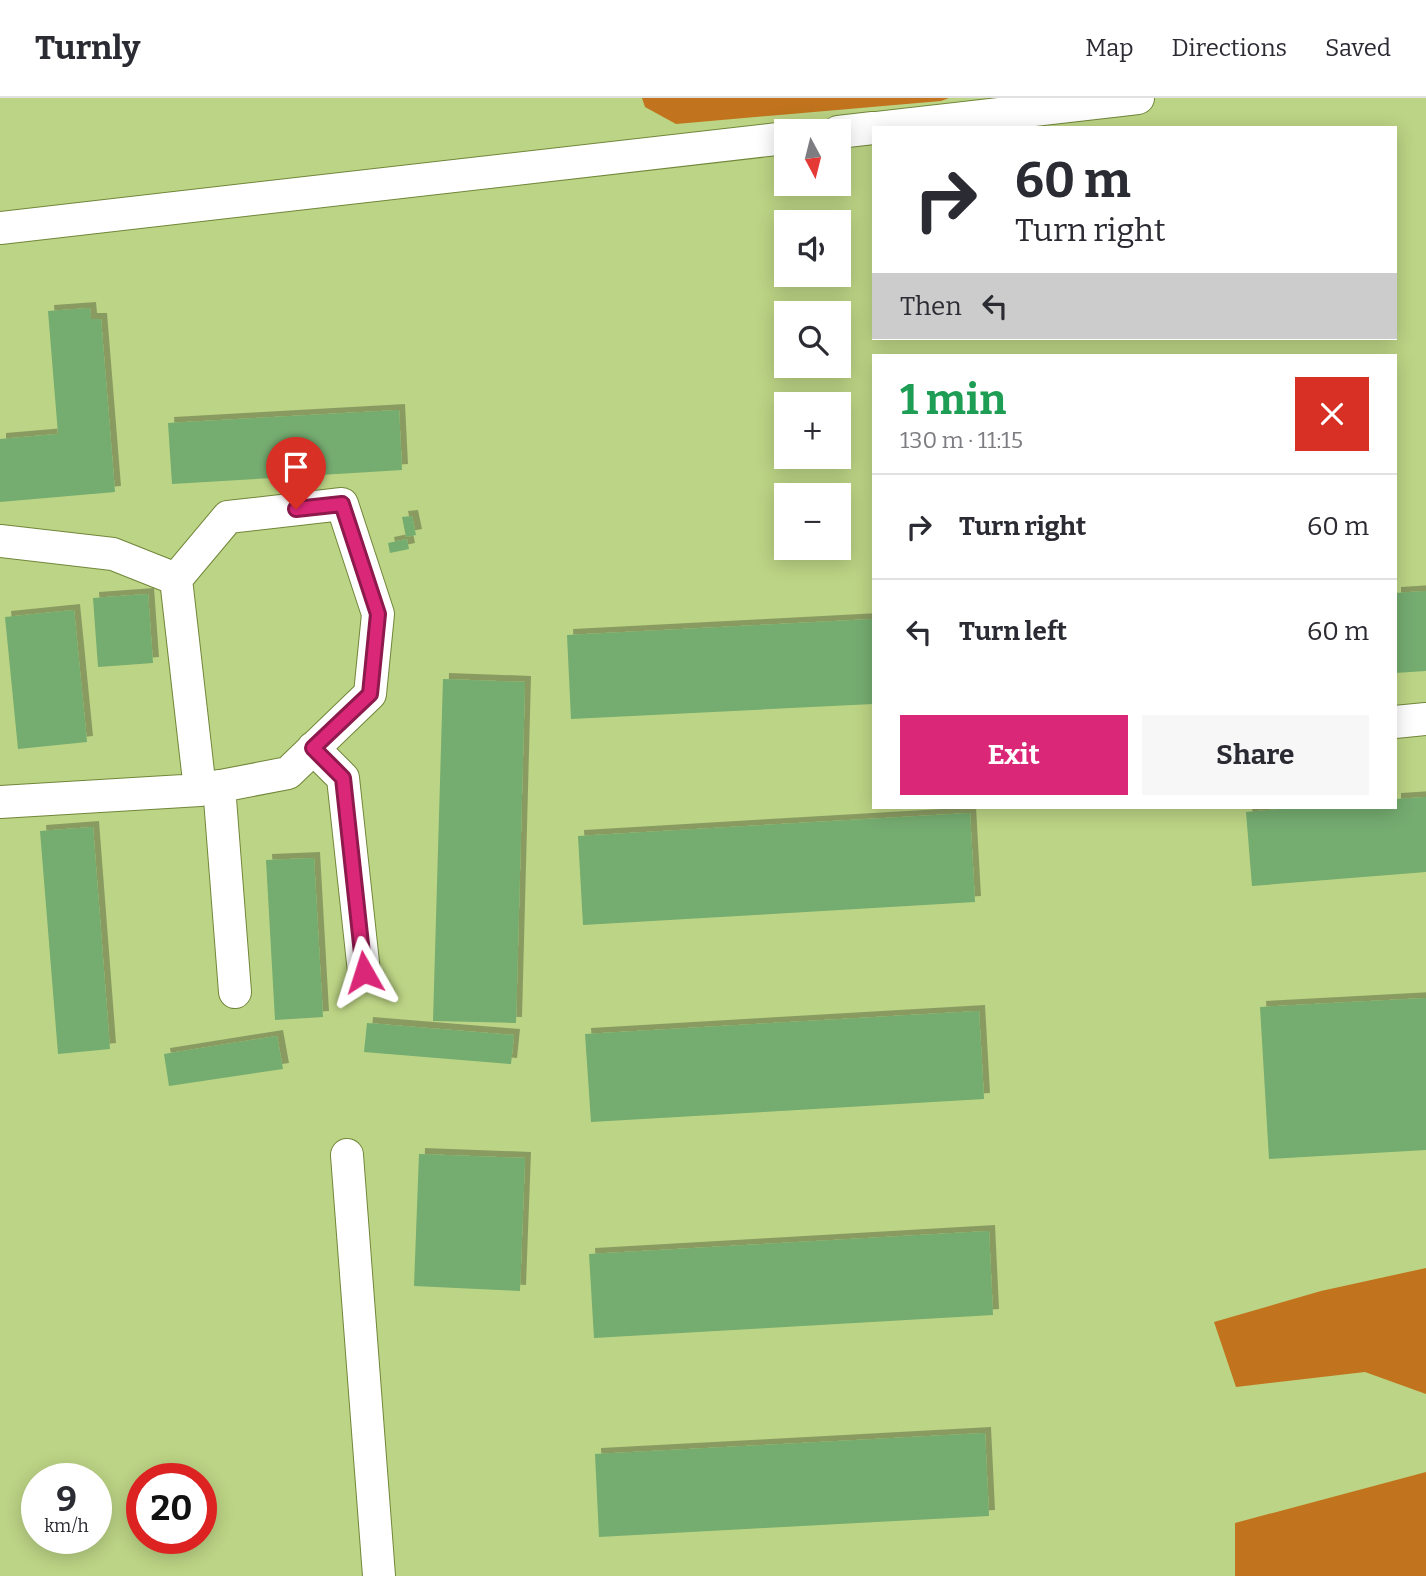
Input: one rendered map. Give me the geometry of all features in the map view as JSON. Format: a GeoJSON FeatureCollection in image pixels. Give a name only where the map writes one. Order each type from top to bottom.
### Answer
{"type":"FeatureCollection","features":[{"type":"Feature","properties":{"kind":"street"},"geometry":{"type":"LineString","coordinates":[[893,126],[1138,98]]}},
{"type":"Feature","properties":{"kind":"street"},"geometry":{"type":"LineString","coordinates":[[851,131],[872,128]]}},
{"type":"Feature","properties":{"kind":"street"},"geometry":{"type":"LineString","coordinates":[[0,228],[774,139]]}},
{"type":"Feature","properties":{"kind":"street"},"geometry":{"type":"LineString","coordinates":[[0,802],[210,788],[288,773],[370,694],[378,614],[342,504],[228,517],[176,579],[210,788],[235,992]]}},
{"type":"Feature","properties":{"kind":"street"},"geometry":{"type":"LineString","coordinates":[[0,541],[113,554],[176,579]]}},
{"type":"Feature","properties":{"kind":"street"},"geometry":{"type":"LineString","coordinates":[[1397,722],[1426,719]]}},
{"type":"Feature","properties":{"kind":"street"},"geometry":{"type":"LineString","coordinates":[[313,748],[343,778],[364,972]]}},
{"type":"Feature","properties":{"kind":"street"},"geometry":{"type":"LineString","coordinates":[[347,1155],[379,1576]]}},
{"type":"Feature","properties":{"kind":"shaded area"},"geometry":{"type":"Polygon","coordinates":[[[642,98],[949,98],[941,101],[676,124],[645,107],[642,98]]]}},
{"type":"Feature","properties":{"kind":"shaded area"},"geometry":{"type":"Polygon","coordinates":[[[1426,1268],[1426,1394],[1365,1372],[1236,1387],[1214,1322],[1321,1291],[1426,1268]]]}},
{"type":"Feature","properties":{"kind":"shaded area"},"geometry":{"type":"Polygon","coordinates":[[[1426,1472],[1426,1576],[1235,1576],[1235,1523],[1426,1472]]]}},
{"type":"Feature","properties":{"kind":"building"},"geometry":{"type":"Polygon","coordinates":[[[90,308],[91,319],[101,319],[115,492],[0,502],[0,439],[58,434],[48,311],[90,308]]]}},
{"type":"Feature","properties":{"kind":"building"},"geometry":{"type":"Polygon","coordinates":[[[399,410],[402,470],[172,484],[168,423],[399,410]]]}},
{"type":"Feature","properties":{"kind":"building"},"geometry":{"type":"Polygon","coordinates":[[[412,516],[416,535],[406,537],[402,517],[412,516]]]}},
{"type":"Feature","properties":{"kind":"building"},"geometry":{"type":"Polygon","coordinates":[[[407,539],[409,549],[390,553],[388,543],[407,539]]]}},
{"type":"Feature","properties":{"kind":"building"},"geometry":{"type":"Polygon","coordinates":[[[1426,591],[1426,671],[1397,673],[1397,593],[1426,591]]]}},
{"type":"Feature","properties":{"kind":"building"},"geometry":{"type":"Polygon","coordinates":[[[148,594],[153,663],[98,667],[93,598],[148,594]]]}},
{"type":"Feature","properties":{"kind":"building"},"geometry":{"type":"Polygon","coordinates":[[[74,610],[87,742],[18,749],[5,617],[74,610]]]}},
{"type":"Feature","properties":{"kind":"building"},"geometry":{"type":"Polygon","coordinates":[[[872,619],[872,704],[571,719],[567,635],[872,619]]]}},
{"type":"Feature","properties":{"kind":"building"},"geometry":{"type":"Polygon","coordinates":[[[443,679],[525,682],[516,1023],[433,1021],[443,679]]]}},
{"type":"Feature","properties":{"kind":"building"},"geometry":{"type":"Polygon","coordinates":[[[1426,797],[1426,872],[1252,886],[1246,812],[1281,809],[1397,809],[1397,799],[1426,797]]]}},
{"type":"Feature","properties":{"kind":"building"},"geometry":{"type":"Polygon","coordinates":[[[970,813],[975,902],[583,925],[578,836],[970,813]]]}},
{"type":"Feature","properties":{"kind":"building"},"geometry":{"type":"Polygon","coordinates":[[[93,827],[110,1049],[58,1054],[40,831],[93,827]]]}},
{"type":"Feature","properties":{"kind":"building"},"geometry":{"type":"Polygon","coordinates":[[[314,858],[323,1017],[275,1020],[266,860],[314,858]]]}},
{"type":"Feature","properties":{"kind":"building"},"geometry":{"type":"Polygon","coordinates":[[[1426,998],[1426,1150],[1269,1159],[1260,1007],[1426,998]]]}},
{"type":"Feature","properties":{"kind":"building"},"geometry":{"type":"Polygon","coordinates":[[[979,1011],[984,1099],[591,1122],[585,1034],[979,1011]]]}},
{"type":"Feature","properties":{"kind":"building"},"geometry":{"type":"Polygon","coordinates":[[[367,1023],[514,1035],[511,1064],[364,1052],[367,1023]]]}},
{"type":"Feature","properties":{"kind":"building"},"geometry":{"type":"Polygon","coordinates":[[[277,1036],[283,1069],[169,1086],[164,1054],[277,1036]]]}},
{"type":"Feature","properties":{"kind":"building"},"geometry":{"type":"Polygon","coordinates":[[[419,1154],[525,1158],[520,1291],[414,1286],[419,1154]]]}},
{"type":"Feature","properties":{"kind":"building"},"geometry":{"type":"Polygon","coordinates":[[[989,1231],[993,1315],[594,1338],[589,1254],[989,1231]]]}},
{"type":"Feature","properties":{"kind":"building"},"geometry":{"type":"Polygon","coordinates":[[[985,1433],[989,1516],[599,1537],[595,1454],[985,1433]]]}},
{"type":"Feature","properties":{"kind":"route"},"geometry":{"type":"LineString","coordinates":[[296,509],[342,504],[378,614],[370,694],[313,748],[343,778],[364,972]]}}]}
